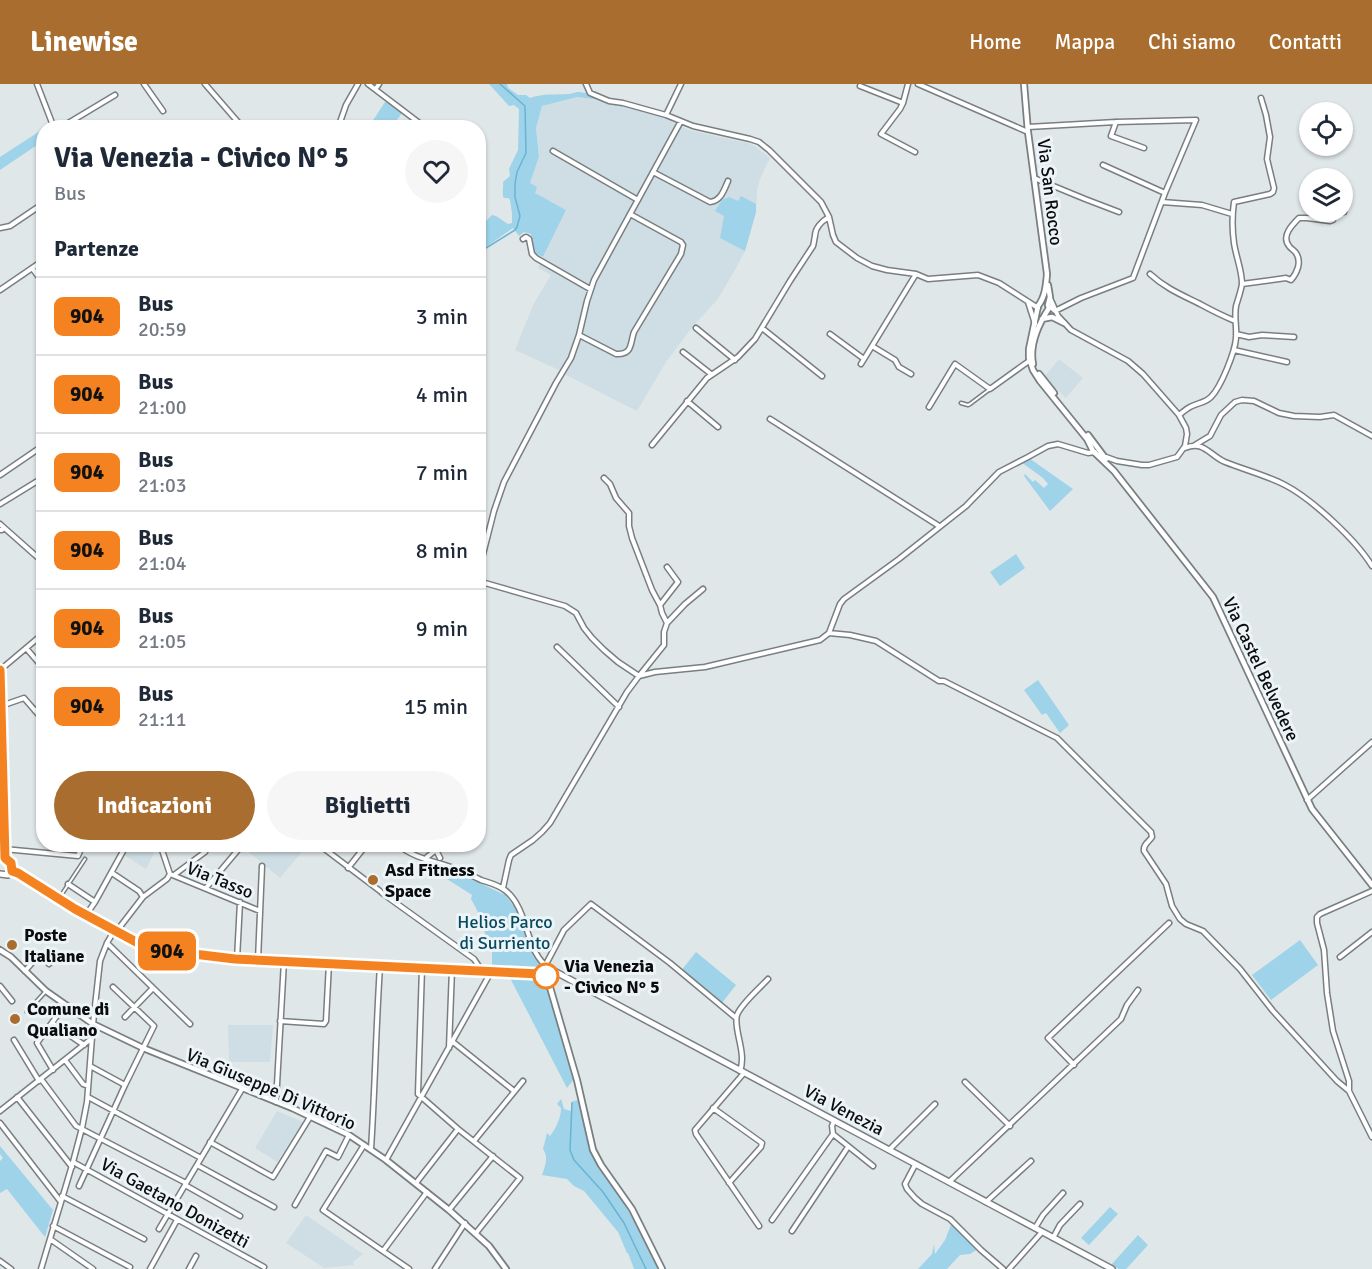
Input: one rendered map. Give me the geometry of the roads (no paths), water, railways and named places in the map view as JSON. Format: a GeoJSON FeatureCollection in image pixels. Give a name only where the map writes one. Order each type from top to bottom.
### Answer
{"type":"FeatureCollection","features":[{"type":"Feature","properties":{"kind":"main road"},"geometry":{"type":"LineString","coordinates":[[0,671],[3,859],[11,863],[12,871]]}},
{"type":"Feature","properties":{"kind":"main road"},"geometry":{"type":"LineString","coordinates":[[1,876],[12,871]]}},
{"type":"Feature","properties":{"kind":"main road"},"geometry":{"type":"LineString","coordinates":[[12,871],[115,932],[138,943],[161,950],[237,959],[548,974]]}},
{"type":"Feature","properties":{"kind":"main road","name":"Via Venezia"},"geometry":{"type":"LineString","coordinates":[[548,974],[563,976],[1112,1269]]}},
{"type":"Feature","properties":{"kind":"street"},"geometry":{"type":"LineString","coordinates":[[37,84],[51,120]]}},
{"type":"Feature","properties":{"kind":"street"},"geometry":{"type":"LineString","coordinates":[[144,84],[162,111]]}},
{"type":"Feature","properties":{"kind":"street"},"geometry":{"type":"LineString","coordinates":[[205,84],[236,120]]}},
{"type":"Feature","properties":{"kind":"street"},"geometry":{"type":"LineString","coordinates":[[341,120],[358,84]]}},
{"type":"Feature","properties":{"kind":"street"},"geometry":{"type":"LineString","coordinates":[[368,84],[415,120]]}},
{"type":"Feature","properties":{"kind":"street"},"geometry":{"type":"LineString","coordinates":[[586,84],[590,93],[609,101],[666,115],[693,126],[759,142],[821,202],[830,217],[836,242],[872,266],[916,274],[928,279],[978,275],[999,283],[1028,302],[1039,306]]}},
{"type":"Feature","properties":{"kind":"street"},"geometry":{"type":"LineString","coordinates":[[666,115],[681,84]]}},
{"type":"Feature","properties":{"kind":"street"},"geometry":{"type":"LineString","coordinates":[[908,84],[903,103],[881,134],[915,152]]}},
{"type":"Feature","properties":{"kind":"street"},"geometry":{"type":"LineString","coordinates":[[918,84],[1028,129],[1116,122],[1196,120],[1133,278],[1081,298],[1054,312],[1041,312],[1039,306]]}},
{"type":"Feature","properties":{"kind":"street","name":"Via San Rocco"},"geometry":{"type":"LineString","coordinates":[[1024,84],[1047,274],[1046,288],[1031,338],[1029,361]]}},
{"type":"Feature","properties":{"kind":"street"},"geometry":{"type":"LineString","coordinates":[[860,86],[903,103]]}},
{"type":"Feature","properties":{"kind":"street"},"geometry":{"type":"LineString","coordinates":[[73,120],[115,95]]}},
{"type":"Feature","properties":{"kind":"street"},"geometry":{"type":"LineString","coordinates":[[1179,415],[1212,396],[1231,361],[1234,350],[1236,307],[1242,284],[1234,244],[1232,214],[1234,202],[1270,194],[1274,190],[1267,159],[1270,137],[1261,98]]}},
{"type":"Feature","properties":{"kind":"street"},"geometry":{"type":"LineString","coordinates":[[486,542],[494,511],[509,471],[571,358],[590,289],[681,121]]}},
{"type":"Feature","properties":{"kind":"street"},"geometry":{"type":"LineString","coordinates":[[1116,122],[1111,136],[1144,148]]}},
{"type":"Feature","properties":{"kind":"street"},"geometry":{"type":"LineString","coordinates":[[552,151],[638,200]]}},
{"type":"Feature","properties":{"kind":"street"},"geometry":{"type":"LineString","coordinates":[[1103,165],[1165,193]]}},
{"type":"Feature","properties":{"kind":"street"},"geometry":{"type":"LineString","coordinates":[[653,172],[710,202],[714,202],[721,196],[728,181]]}},
{"type":"Feature","properties":{"kind":"street"},"geometry":{"type":"LineString","coordinates":[[1034,178],[1119,212]]}},
{"type":"Feature","properties":{"kind":"street"},"geometry":{"type":"LineString","coordinates":[[1162,202],[1202,206],[1232,214]]}},
{"type":"Feature","properties":{"kind":"street"},"geometry":{"type":"LineString","coordinates":[[0,228],[10,226],[36,208]]}},
{"type":"Feature","properties":{"kind":"street"},"geometry":{"type":"LineString","coordinates":[[579,335],[616,354],[625,352],[633,344],[634,332],[681,254],[683,245],[681,242],[630,214]]}},
{"type":"Feature","properties":{"kind":"street"},"geometry":{"type":"LineString","coordinates":[[652,445],[687,400],[711,374],[735,360],[755,339],[813,246],[814,234],[818,227],[830,217]]}},
{"type":"Feature","properties":{"kind":"street"},"geometry":{"type":"LineString","coordinates":[[1242,284],[1286,278],[1291,280],[1298,268],[1298,260],[1296,253],[1287,242],[1288,230],[1299,218]]}},
{"type":"Feature","properties":{"kind":"street"},"geometry":{"type":"LineString","coordinates":[[523,239],[529,238],[532,254],[536,258],[590,289]]}},
{"type":"Feature","properties":{"kind":"street"},"geometry":{"type":"LineString","coordinates":[[0,290],[36,265]]}},
{"type":"Feature","properties":{"kind":"street"},"geometry":{"type":"LineString","coordinates":[[32,268],[36,273]]}},
{"type":"Feature","properties":{"kind":"street"},"geometry":{"type":"LineString","coordinates":[[830,334],[862,361],[916,274]]}},
{"type":"Feature","properties":{"kind":"street"},"geometry":{"type":"LineString","coordinates":[[1047,274],[1054,312]]}},
{"type":"Feature","properties":{"kind":"street"},"geometry":{"type":"LineString","coordinates":[[1150,274],[1162,285],[1176,293],[1235,321]]}},
{"type":"Feature","properties":{"kind":"street"},"geometry":{"type":"LineString","coordinates":[[1050,297],[1048,310],[1033,340],[1034,368],[1114,471]]}},
{"type":"Feature","properties":{"kind":"street"},"geometry":{"type":"LineString","coordinates":[[1028,302],[1035,324]]}},
{"type":"Feature","properties":{"kind":"street"},"geometry":{"type":"LineString","coordinates":[[1039,306],[1044,302],[1079,335],[1128,361],[1143,374],[1179,415],[1187,434],[1184,448],[1177,457],[1149,465],[1120,462],[1104,457]]}},
{"type":"Feature","properties":{"kind":"street"},"geometry":{"type":"LineString","coordinates":[[1042,320],[1052,317],[1064,323]]}},
{"type":"Feature","properties":{"kind":"street"},"geometry":{"type":"LineString","coordinates":[[696,328],[735,360]]}},
{"type":"Feature","properties":{"kind":"street"},"geometry":{"type":"LineString","coordinates":[[762,328],[822,376]]}},
{"type":"Feature","properties":{"kind":"street"},"geometry":{"type":"LineString","coordinates":[[1236,334],[1249,337],[1262,335],[1294,337]]}},
{"type":"Feature","properties":{"kind":"street"},"geometry":{"type":"LineString","coordinates":[[872,346],[896,360],[899,367],[911,374]]}},
{"type":"Feature","properties":{"kind":"street"},"geometry":{"type":"LineString","coordinates":[[1234,350],[1287,362]]}},
{"type":"Feature","properties":{"kind":"street"},"geometry":{"type":"LineString","coordinates":[[683,352],[711,374]]}},
{"type":"Feature","properties":{"kind":"street"},"geometry":{"type":"LineString","coordinates":[[961,403],[970,404],[1029,361],[1040,381],[1114,471]]}},
{"type":"Feature","properties":{"kind":"street"},"geometry":{"type":"LineString","coordinates":[[929,407],[955,363],[990,389]]}},
{"type":"Feature","properties":{"kind":"street"},"geometry":{"type":"LineString","coordinates":[[687,400],[718,427]]}},
{"type":"Feature","properties":{"kind":"street"},"geometry":{"type":"LineString","coordinates":[[1184,448],[1202,442],[1210,436],[1218,419],[1238,400],[1258,402],[1280,413],[1294,416],[1334,415],[1372,436]]}},
{"type":"Feature","properties":{"kind":"street"},"geometry":{"type":"LineString","coordinates":[[770,419],[939,526]]}},
{"type":"Feature","properties":{"kind":"street"},"geometry":{"type":"LineString","coordinates":[[486,582],[565,606],[576,613],[592,638],[618,662],[639,676],[655,672],[705,667],[820,640],[829,633],[844,599],[966,506],[999,472],[1048,446],[1058,444],[1088,453],[1095,448]]}},
{"type":"Feature","properties":{"kind":"street"},"geometry":{"type":"LineString","coordinates":[[1194,445],[1202,447],[1223,461],[1288,486],[1326,516],[1364,552],[1372,566]]}},
{"type":"Feature","properties":{"kind":"street"},"geometry":{"type":"LineString","coordinates":[[1082,451],[1095,448]]}},
{"type":"Feature","properties":{"kind":"street"},"geometry":{"type":"LineString","coordinates":[[0,475],[36,450]]}},
{"type":"Feature","properties":{"kind":"street","name":"Via Castel Belvedere"},"geometry":{"type":"LineString","coordinates":[[1114,471],[1213,597],[1307,801],[1372,885]]}},
{"type":"Feature","properties":{"kind":"street"},"geometry":{"type":"LineString","coordinates":[[604,478],[610,484],[616,498],[629,513],[629,526],[640,561],[666,623]]}},
{"type":"Feature","properties":{"kind":"street"},"geometry":{"type":"LineString","coordinates":[[0,504],[36,482]]}},
{"type":"Feature","properties":{"kind":"street"},"geometry":{"type":"LineString","coordinates":[[0,528],[11,534],[36,556]]}},
{"type":"Feature","properties":{"kind":"street"},"geometry":{"type":"LineString","coordinates":[[660,605],[678,582],[667,567]]}},
{"type":"Feature","properties":{"kind":"street"},"geometry":{"type":"LineString","coordinates":[[503,888],[511,855],[533,840],[550,823],[627,692],[664,645],[666,623],[703,589]]}},
{"type":"Feature","properties":{"kind":"street"},"geometry":{"type":"LineString","coordinates":[[829,633],[876,641],[939,681],[944,681],[1057,738],[1151,832],[1152,837],[1143,848],[1166,884],[1175,912],[1186,924],[1203,931],[1240,969],[1285,1024],[1337,1082],[1349,1091]]}},
{"type":"Feature","properties":{"kind":"street"},"geometry":{"type":"LineString","coordinates":[[0,671],[36,640]]}},
{"type":"Feature","properties":{"kind":"street"},"geometry":{"type":"LineString","coordinates":[[557,647],[619,707]]}},
{"type":"Feature","properties":{"kind":"street"},"geometry":{"type":"LineString","coordinates":[[26,648],[36,660]]}},
{"type":"Feature","properties":{"kind":"street"},"geometry":{"type":"LineString","coordinates":[[1,706],[24,698],[35,711]]}},
{"type":"Feature","properties":{"kind":"street"},"geometry":{"type":"LineString","coordinates":[[1307,801],[1372,742]]}},
{"type":"Feature","properties":{"kind":"street"},"geometry":{"type":"LineString","coordinates":[[4,849],[78,856],[80,852]]}},
{"type":"Feature","properties":{"kind":"street"},"geometry":{"type":"LineString","coordinates":[[86,915],[124,852]]}},
{"type":"Feature","properties":{"kind":"street"},"geometry":{"type":"LineString","coordinates":[[163,852],[172,875]]}},
{"type":"Feature","properties":{"kind":"street"},"geometry":{"type":"LineString","coordinates":[[41,1269],[82,1128],[88,1097],[100,961],[107,943],[143,897],[205,852]]}},
{"type":"Feature","properties":{"kind":"street"},"geometry":{"type":"LineString","coordinates":[[206,888],[236,852]]}},
{"type":"Feature","properties":{"kind":"street"},"geometry":{"type":"LineString","coordinates":[[327,852],[474,959],[482,971]]}},
{"type":"Feature","properties":{"kind":"street"},"geometry":{"type":"LineString","coordinates":[[348,868],[361,852]]}},
{"type":"Feature","properties":{"kind":"street"},"geometry":{"type":"LineString","coordinates":[[409,852],[456,868],[503,888],[514,898],[534,948],[548,974],[584,1105],[593,1150],[632,1209],[662,1269]]}},
{"type":"Feature","properties":{"kind":"street"},"geometry":{"type":"LineString","coordinates":[[427,857],[432,852]]}},
{"type":"Feature","properties":{"kind":"street"},"geometry":{"type":"LineString","coordinates":[[438,852],[440,858]]}},
{"type":"Feature","properties":{"kind":"street"},"geometry":{"type":"LineString","coordinates":[[58,899],[84,859]]}},
{"type":"Feature","properties":{"kind":"street"},"geometry":{"type":"LineString","coordinates":[[258,960],[262,866]]}},
{"type":"Feature","properties":{"kind":"street"},"geometry":{"type":"LineString","coordinates":[[112,873],[139,891],[143,897]]}},
{"type":"Feature","properties":{"kind":"street","name":"Via Tasso"},"geometry":{"type":"LineString","coordinates":[[172,875],[260,911]]}},
{"type":"Feature","properties":{"kind":"street"},"geometry":{"type":"LineString","coordinates":[[68,884],[95,902]]}},
{"type":"Feature","properties":{"kind":"street"},"geometry":{"type":"LineString","coordinates":[[1372,891],[1317,917],[1326,962],[1330,1018],[1349,1081],[1349,1091],[1372,1137]]}},
{"type":"Feature","properties":{"kind":"street"},"geometry":{"type":"LineString","coordinates":[[237,959],[240,902]]}},
{"type":"Feature","properties":{"kind":"street"},"geometry":{"type":"LineString","coordinates":[[548,974],[567,927],[591,904],[670,963],[736,1018]]}},
{"type":"Feature","properties":{"kind":"street"},"geometry":{"type":"LineString","coordinates":[[1074,1065],[1048,1038],[1169,923]]}},
{"type":"Feature","properties":{"kind":"street"},"geometry":{"type":"LineString","coordinates":[[1340,957],[1372,932]]}},
{"type":"Feature","properties":{"kind":"street"},"geometry":{"type":"LineString","coordinates":[[107,943],[190,1024]]}},
{"type":"Feature","properties":{"kind":"street","name":"Via Giuseppe Di Vittorio"},"geometry":{"type":"LineString","coordinates":[[0,950],[11,957],[46,991],[93,1024],[143,1048],[310,1116],[349,1135],[386,1160],[465,1223],[489,1246],[506,1269]]}},
{"type":"Feature","properties":{"kind":"street"},"geometry":{"type":"LineString","coordinates":[[24,972],[39,955],[49,964]]}},
{"type":"Feature","properties":{"kind":"street"},"geometry":{"type":"LineString","coordinates":[[276,1102],[284,961]]}},
{"type":"Feature","properties":{"kind":"street"},"geometry":{"type":"LineString","coordinates":[[280,1021],[324,1024],[329,963]]}},
{"type":"Feature","properties":{"kind":"street"},"geometry":{"type":"LineString","coordinates":[[371,1149],[380,966]]}},
{"type":"Feature","properties":{"kind":"street"},"geometry":{"type":"LineString","coordinates":[[422,968],[417,1091],[422,1098],[520,1178],[476,1233]]}},
{"type":"Feature","properties":{"kind":"street"},"geometry":{"type":"LineString","coordinates":[[449,1049],[452,969]]}},
{"type":"Feature","properties":{"kind":"street"},"geometry":{"type":"LineString","coordinates":[[386,1160],[493,971]]}},
{"type":"Feature","properties":{"kind":"street"},"geometry":{"type":"LineString","coordinates":[[759,1226],[696,1134],[696,1127],[742,1072],[736,1018],[740,1009],[768,979]]}},
{"type":"Feature","properties":{"kind":"street"},"geometry":{"type":"LineString","coordinates":[[0,986],[12,1001]]}},
{"type":"Feature","properties":{"kind":"street"},"geometry":{"type":"LineString","coordinates":[[79,1186],[154,1026],[113,987]]}},
{"type":"Feature","properties":{"kind":"street"},"geometry":{"type":"LineString","coordinates":[[125,1017],[153,988]]}},
{"type":"Feature","properties":{"kind":"street"},"geometry":{"type":"LineString","coordinates":[[949,1183],[1121,1019],[1127,1005],[1138,990]]}},
{"type":"Feature","properties":{"kind":"street"},"geometry":{"type":"LineString","coordinates":[[27,1012],[46,991]]}},
{"type":"Feature","properties":{"kind":"street"},"geometry":{"type":"LineString","coordinates":[[53,1070],[38,1044],[65,1005]]}},
{"type":"Feature","properties":{"kind":"street"},"geometry":{"type":"LineString","coordinates":[[52,1023],[84,1045]]}},
{"type":"Feature","properties":{"kind":"street"},"geometry":{"type":"LineString","coordinates":[[0,1110],[92,1038]]}},
{"type":"Feature","properties":{"kind":"street"},"geometry":{"type":"LineString","coordinates":[[14,1040],[40,1080],[76,1126],[240,1216]]}},
{"type":"Feature","properties":{"kind":"street"},"geometry":{"type":"LineString","coordinates":[[453,1042],[514,1091]]}},
{"type":"Feature","properties":{"kind":"street"},"geometry":{"type":"LineString","coordinates":[[65,1060],[83,1084],[88,1086]]}},
{"type":"Feature","properties":{"kind":"street"},"geometry":{"type":"LineString","coordinates":[[90,1066],[125,1085]]}},
{"type":"Feature","properties":{"kind":"street"},"geometry":{"type":"LineString","coordinates":[[474,1141],[524,1081]]}},
{"type":"Feature","properties":{"kind":"street"},"geometry":{"type":"LineString","coordinates":[[965,1082],[1010,1126]]}},
{"type":"Feature","properties":{"kind":"street"},"geometry":{"type":"LineString","coordinates":[[159,1229],[242,1089]]}},
{"type":"Feature","properties":{"kind":"street"},"geometry":{"type":"LineString","coordinates":[[18,1097],[73,1165]]}},
{"type":"Feature","properties":{"kind":"street"},"geometry":{"type":"LineString","coordinates":[[88,1097],[201,1158]]}},
{"type":"Feature","properties":{"kind":"street"},"geometry":{"type":"LineString","coordinates":[[889,1151],[935,1104]]}},
{"type":"Feature","properties":{"kind":"street"},"geometry":{"type":"LineString","coordinates":[[713,1108],[762,1143],[729,1183]]}},
{"type":"Feature","properties":{"kind":"street"},"geometry":{"type":"LineString","coordinates":[[210,1142],[273,1177],[310,1116]]}},
{"type":"Feature","properties":{"kind":"street"},"geometry":{"type":"LineString","coordinates":[[772,1220],[832,1134],[834,1121]]}},
{"type":"Feature","properties":{"kind":"street"},"geometry":{"type":"LineString","coordinates":[[0,1123],[61,1202]]}},
{"type":"Feature","properties":{"kind":"street"},"geometry":{"type":"LineString","coordinates":[[416,1184],[458,1128]]}},
{"type":"Feature","properties":{"kind":"street"},"geometry":{"type":"LineString","coordinates":[[832,1134],[873,1166]]}},
{"type":"Feature","properties":{"kind":"street"},"geometry":{"type":"LineString","coordinates":[[295,1205],[326,1151],[338,1157],[349,1135]]}},
{"type":"Feature","properties":{"kind":"street"},"geometry":{"type":"LineString","coordinates":[[364,1145],[323,1210],[409,1269]]}},
{"type":"Feature","properties":{"kind":"street"},"geometry":{"type":"LineString","coordinates":[[792,1231],[848,1147]]}},
{"type":"Feature","properties":{"kind":"street"},"geometry":{"type":"LineString","coordinates":[[449,1210],[493,1156]]}},
{"type":"Feature","properties":{"kind":"street"},"geometry":{"type":"LineString","coordinates":[[986,1202],[1030,1161]]}},
{"type":"Feature","properties":{"kind":"street","name":"Via Gaetano Donizetti"},"geometry":{"type":"LineString","coordinates":[[73,1165],[87,1169],[264,1267]]}},
{"type":"Feature","properties":{"kind":"street"},"geometry":{"type":"LineString","coordinates":[[197,1165],[274,1207]]}},
{"type":"Feature","properties":{"kind":"street"},"geometry":{"type":"LineString","coordinates":[[915,1165],[905,1184],[910,1194],[922,1204],[950,1219],[1003,1269]]}},
{"type":"Feature","properties":{"kind":"street"},"geometry":{"type":"LineString","coordinates":[[383,1251],[427,1192]]}},
{"type":"Feature","properties":{"kind":"street"},"geometry":{"type":"LineString","coordinates":[[1035,1228],[1043,1215],[1063,1193]]}},
{"type":"Feature","properties":{"kind":"street"},"geometry":{"type":"LineString","coordinates":[[63,1196],[144,1239]]}},
{"type":"Feature","properties":{"kind":"street"},"geometry":{"type":"LineString","coordinates":[[1053,1238],[1060,1226],[1080,1204]]}},
{"type":"Feature","properties":{"kind":"street"},"geometry":{"type":"LineString","coordinates":[[150,1269],[177,1220]]}},
{"type":"Feature","properties":{"kind":"street"},"geometry":{"type":"LineString","coordinates":[[435,1269],[465,1223]]}},
{"type":"Feature","properties":{"kind":"street"},"geometry":{"type":"LineString","coordinates":[[53,1226],[130,1267]]}},
{"type":"Feature","properties":{"kind":"street"},"geometry":{"type":"LineString","coordinates":[[1009,1269],[1042,1232]]}},
{"type":"Feature","properties":{"kind":"street"},"geometry":{"type":"LineString","coordinates":[[50,1239],[93,1269]]}},
{"type":"Feature","properties":{"kind":"street"},"geometry":{"type":"LineString","coordinates":[[189,1269],[196,1256]]}},
{"type":"Feature","properties":{"kind":"street"},"geometry":{"type":"LineString","coordinates":[[0,1261],[11,1269]]}},
{"type":"Feature","properties":{"kind":"waterway"},"geometry":{"type":"LineString","coordinates":[[486,248],[517,227],[520,216],[515,197],[515,184],[517,172],[526,153],[525,106],[500,84]]}},
{"type":"Feature","properties":{"kind":"waterway"},"geometry":{"type":"LineString","coordinates":[[572,1103],[570,1150],[574,1160],[603,1192],[624,1223],[646,1269]]}},
{"type":"Feature","properties":{"kind":"place","name":"Asd Fitness Space"},"geometry":{"type":"Point","coordinates":[373,880]}},
{"type":"Feature","properties":{"kind":"place","name":"Poste Italiane"},"geometry":{"type":"Point","coordinates":[12,945]}},
{"type":"Feature","properties":{"kind":"place","name":"Via Venezia - Civico N° 5"},"geometry":{"type":"Point","coordinates":[546,976]}},
{"type":"Feature","properties":{"kind":"place","name":"Comune di Qualiano"},"geometry":{"type":"Point","coordinates":[15,1019]}},
{"type":"Feature","properties":{"kind":"park label","name":"Helios Parco di Surriento"},"geometry":{"type":"Point","coordinates":[505,932]}}]}
